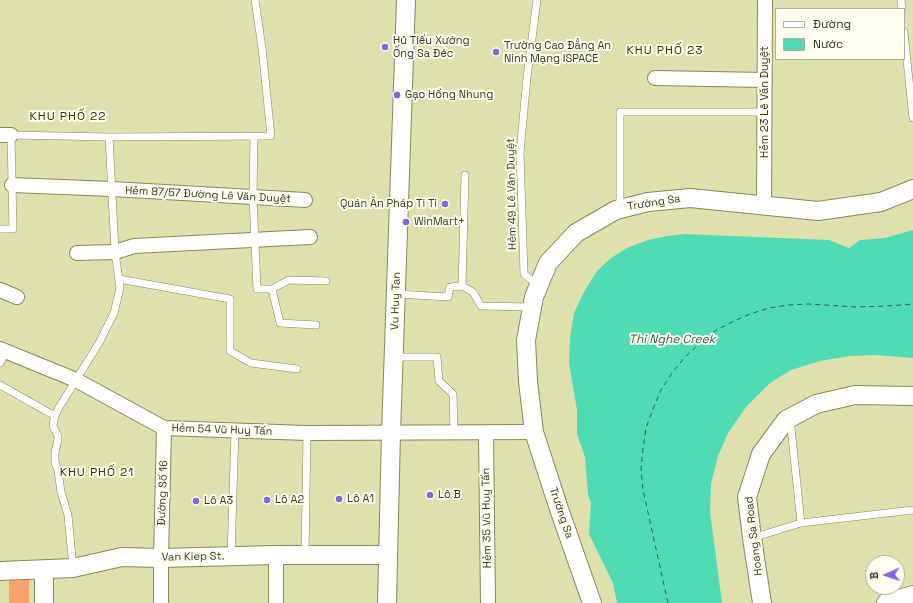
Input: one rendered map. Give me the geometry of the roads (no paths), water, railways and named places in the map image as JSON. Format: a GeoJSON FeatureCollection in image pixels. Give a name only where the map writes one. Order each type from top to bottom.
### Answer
{"type":"FeatureCollection","features":[{"type":"Feature","properties":{"kind":"street","name":"Vu Huy Tan"},"geometry":{"type":"LineString","coordinates":[[387,603],[387,555],[406,0]]}},
{"type":"Feature","properties":{"kind":"street","name":"Hẻm 23 Lê Văn Duyệt"},"geometry":{"type":"LineString","coordinates":[[764,204],[765,0]]}},
{"type":"Feature","properties":{"kind":"street"},"geometry":{"type":"LineString","coordinates":[[655,78],[765,80]]}},
{"type":"Feature","properties":{"kind":"street","name":"Hẻm 87/57 Đường Lê Văn Duyệt"},"geometry":{"type":"LineString","coordinates":[[12,185],[305,200]]}},
{"type":"Feature","properties":{"kind":"street","name":"Trường Sa"},"geometry":{"type":"LineString","coordinates":[[592,603],[534,432],[528,381],[526,340],[532,307],[548,263],[576,233],[616,210],[648,202],[690,198],[764,204],[818,211],[881,202],[913,189]]}},
{"type":"Feature","properties":{"kind":"street"},"geometry":{"type":"LineString","coordinates":[[77,253],[115,252],[134,246],[310,237]]}},
{"type":"Feature","properties":{"kind":"street"},"geometry":{"type":"LineString","coordinates":[[0,290],[17,297]]}},
{"type":"Feature","properties":{"kind":"street","name":"Hẻm 54 Vũ Huy Tấn"},"geometry":{"type":"LineString","coordinates":[[2,354],[76,380],[164,428],[307,433],[534,432]]}},
{"type":"Feature","properties":{"kind":"street","name":"Hoang Sa Road"},"geometry":{"type":"LineString","coordinates":[[762,603],[747,497],[758,461],[765,448],[786,420],[816,404],[855,395],[913,396]]}},
{"type":"Feature","properties":{"kind":"street","name":"Đường Số 16"},"geometry":{"type":"LineString","coordinates":[[161,603],[164,428]]}},
{"type":"Feature","properties":{"kind":"street","name":"Hẻm 35 Vũ Huy Tấn"},"geometry":{"type":"LineString","coordinates":[[486,433],[488,603]]}},
{"type":"Feature","properties":{"kind":"street","name":"Van Kiep St."},"geometry":{"type":"LineString","coordinates":[[0,571],[73,568],[122,557],[161,558],[305,554],[387,555]]}},
{"type":"Feature","properties":{"kind":"street"},"geometry":{"type":"LineString","coordinates":[[276,555],[276,603]]}},
{"type":"Feature","properties":{"kind":"street"},"geometry":{"type":"LineString","coordinates":[[44,570],[44,603]]}},
{"type":"Feature","properties":{"kind":"street"},"geometry":{"type":"LineString","coordinates":[[886,603],[913,595]]}},
{"type":"Feature","properties":{"kind":"lane"},"geometry":{"type":"LineString","coordinates":[[0,229],[13,229],[12,185],[6,135],[110,137],[271,136],[262,48],[255,0]]}},
{"type":"Feature","properties":{"kind":"lane","name":"Hẻm 49 Lê Văn Duyệt"},"geometry":{"type":"LineString","coordinates":[[537,0],[527,77],[520,153],[524,274],[539,286]]}},
{"type":"Feature","properties":{"kind":"lane"},"geometry":{"type":"LineString","coordinates":[[905,42],[913,118]]}},
{"type":"Feature","properties":{"kind":"lane"},"geometry":{"type":"LineString","coordinates":[[620,209],[620,112],[764,112]]}},
{"type":"Feature","properties":{"kind":"lane"},"geometry":{"type":"LineString","coordinates":[[254,136],[253,198],[257,289],[272,289],[289,280],[326,282]]}},
{"type":"Feature","properties":{"kind":"lane"},"geometry":{"type":"LineString","coordinates":[[73,568],[68,515],[61,492],[54,456],[58,436],[53,426],[55,416],[99,343],[114,313],[120,288],[115,252],[110,137]]}},
{"type":"Feature","properties":{"kind":"lane"},"geometry":{"type":"LineString","coordinates":[[462,286],[465,175]]}},
{"type":"Feature","properties":{"kind":"lane"},"geometry":{"type":"LineString","coordinates":[[119,280],[230,299],[230,351],[251,363],[297,369]]}},
{"type":"Feature","properties":{"kind":"lane"},"geometry":{"type":"LineString","coordinates":[[396,294],[448,297],[450,287],[462,286],[473,292],[481,306],[532,307]]}},
{"type":"Feature","properties":{"kind":"lane"},"geometry":{"type":"LineString","coordinates":[[272,289],[280,323],[316,325]]}},
{"type":"Feature","properties":{"kind":"lane"},"geometry":{"type":"LineString","coordinates":[[394,357],[436,357],[439,381],[453,394],[454,433]]}},
{"type":"Feature","properties":{"kind":"lane"},"geometry":{"type":"LineString","coordinates":[[0,385],[55,416]]}},
{"type":"Feature","properties":{"kind":"lane"},"geometry":{"type":"LineString","coordinates":[[790,418],[801,524]]}},
{"type":"Feature","properties":{"kind":"lane"},"geometry":{"type":"LineString","coordinates":[[231,556],[235,430]]}},
{"type":"Feature","properties":{"kind":"lane"},"geometry":{"type":"LineString","coordinates":[[305,554],[307,433]]}},
{"type":"Feature","properties":{"kind":"lane"},"geometry":{"type":"LineString","coordinates":[[752,538],[801,524],[913,510]]}},
{"type":"Feature","properties":{"kind":"water","name":"Thi Nghe Creek"},"geometry":{"type":"Polygon","coordinates":[[[913,230],[913,358],[876,355],[849,356],[820,361],[791,370],[770,383],[746,407],[728,433],[718,456],[711,484],[710,512],[722,603],[617,603],[613,583],[589,534],[591,503],[588,495],[585,457],[577,434],[577,410],[569,363],[570,338],[574,313],[584,292],[597,271],[611,258],[627,248],[648,240],[667,236],[685,234],[829,240],[849,248],[860,240],[885,238],[913,230]]]}},
{"type":"Feature","properties":{"kind":"place","name":"Hủ Tiếu Xướng Ống Sa Đéc"},"geometry":{"type":"Point","coordinates":[385,47]}},
{"type":"Feature","properties":{"kind":"place","name":"Trường Cao Đẳng An Ninh Mạng ISPACE"},"geometry":{"type":"Point","coordinates":[496,52]}},
{"type":"Feature","properties":{"kind":"place","name":"Gạo Hồng Nhung"},"geometry":{"type":"Point","coordinates":[397,95]}},
{"type":"Feature","properties":{"kind":"place","name":"Quán Ăn Pháp Ti Ti"},"geometry":{"type":"Point","coordinates":[445,204]}},
{"type":"Feature","properties":{"kind":"place","name":"WinMart+"},"geometry":{"type":"Point","coordinates":[406,222]}},
{"type":"Feature","properties":{"kind":"place","name":"Lô B"},"geometry":{"type":"Point","coordinates":[430,495]}},
{"type":"Feature","properties":{"kind":"place","name":"Lô A1"},"geometry":{"type":"Point","coordinates":[339,499]}},
{"type":"Feature","properties":{"kind":"place","name":"Lô A2"},"geometry":{"type":"Point","coordinates":[267,500]}},
{"type":"Feature","properties":{"kind":"place","name":"Lô A3"},"geometry":{"type":"Point","coordinates":[196,501]}},
{"type":"Feature","properties":{"kind":"district","name":"KHU PHỐ 23"},"geometry":{"type":"Point","coordinates":[665,51]}},
{"type":"Feature","properties":{"kind":"district","name":"KHU PHỐ 22"},"geometry":{"type":"Point","coordinates":[68,117]}},
{"type":"Feature","properties":{"kind":"district","name":"KHU PHỐ 21"},"geometry":{"type":"Point","coordinates":[97,473]}}]}
